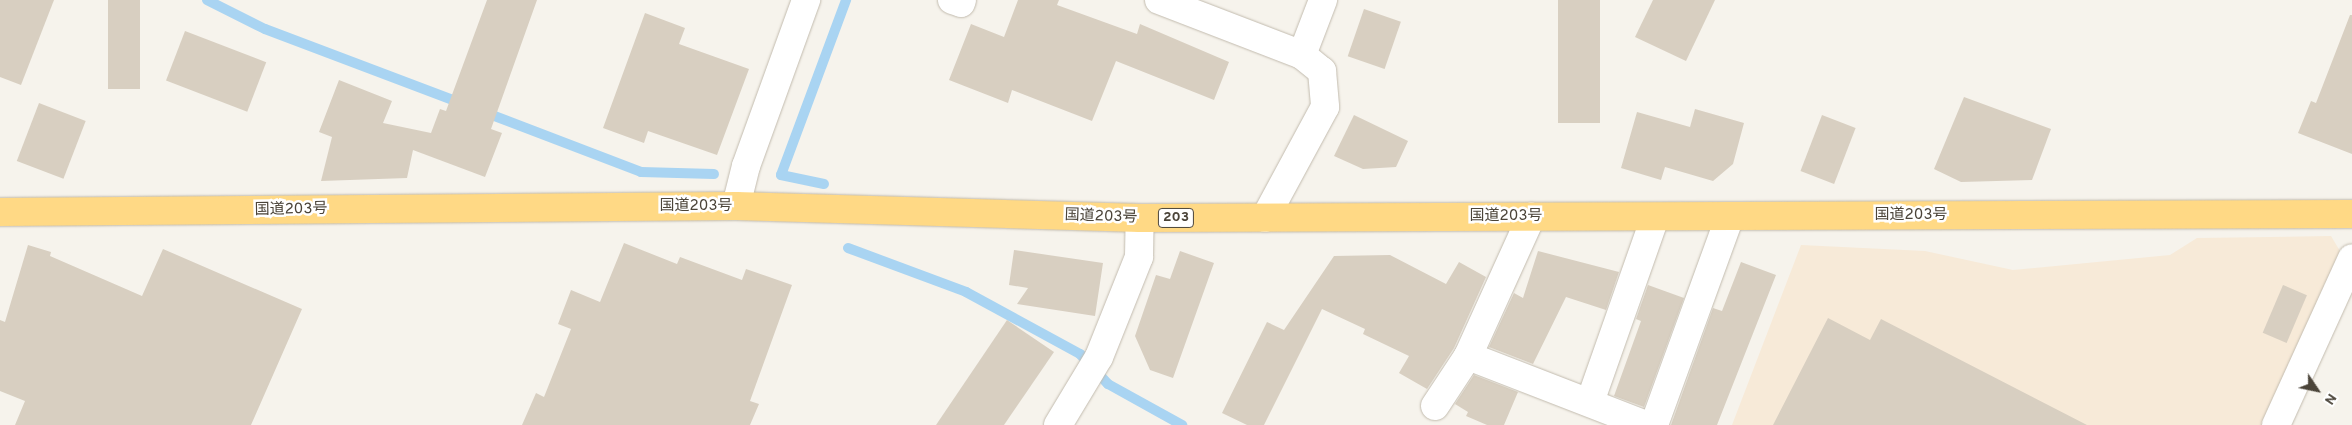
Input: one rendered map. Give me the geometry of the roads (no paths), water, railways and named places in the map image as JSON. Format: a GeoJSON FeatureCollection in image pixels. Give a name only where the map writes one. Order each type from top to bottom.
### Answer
{"type":"FeatureCollection","features":[{"type":"Feature","properties":{"kind":"highway","name":"国道203号"},"geometry":{"type":"LineString","coordinates":[[0,212],[736,206],[1140,218],[2352,214]]}},
{"type":"Feature","properties":{"kind":"street"},"geometry":{"type":"LineString","coordinates":[[736,206],[746,166],[806,0]]}},
{"type":"Feature","properties":{"kind":"street"},"geometry":{"type":"LineString","coordinates":[[952,0],[961,3],[962,0]]}},
{"type":"Feature","properties":{"kind":"street"},"geometry":{"type":"LineString","coordinates":[[1159,0],[1302,55],[1322,71],[1325,107],[1265,218]]}},
{"type":"Feature","properties":{"kind":"street"},"geometry":{"type":"LineString","coordinates":[[1302,55],[1323,0]]}},
{"type":"Feature","properties":{"kind":"street"},"geometry":{"type":"LineString","coordinates":[[1654,425],[1730,216]]}},
{"type":"Feature","properties":{"kind":"street"},"geometry":{"type":"LineString","coordinates":[[1435,406],[1468,356],[1531,217]]}},
{"type":"Feature","properties":{"kind":"street"},"geometry":{"type":"LineString","coordinates":[[1590,402],[1656,217]]}},
{"type":"Feature","properties":{"kind":"street"},"geometry":{"type":"LineString","coordinates":[[1058,425],[1093,368],[1139,258],[1140,218]]}},
{"type":"Feature","properties":{"kind":"street"},"geometry":{"type":"LineString","coordinates":[[2276,425],[2352,258]]}},
{"type":"Feature","properties":{"kind":"street"},"geometry":{"type":"LineString","coordinates":[[1468,356],[1646,425]]}},
{"type":"Feature","properties":{"kind":"waterway"},"geometry":{"type":"LineString","coordinates":[[207,0],[265,29],[461,103]]}},
{"type":"Feature","properties":{"kind":"waterway"},"geometry":{"type":"LineString","coordinates":[[824,184],[781,175],[846,0]]}},
{"type":"Feature","properties":{"kind":"waterway"},"geometry":{"type":"LineString","coordinates":[[484,112],[641,172],[714,174]]}},
{"type":"Feature","properties":{"kind":"waterway"},"geometry":{"type":"LineString","coordinates":[[848,248],[966,292],[1080,354],[1108,384],[1182,425]]}}]}
